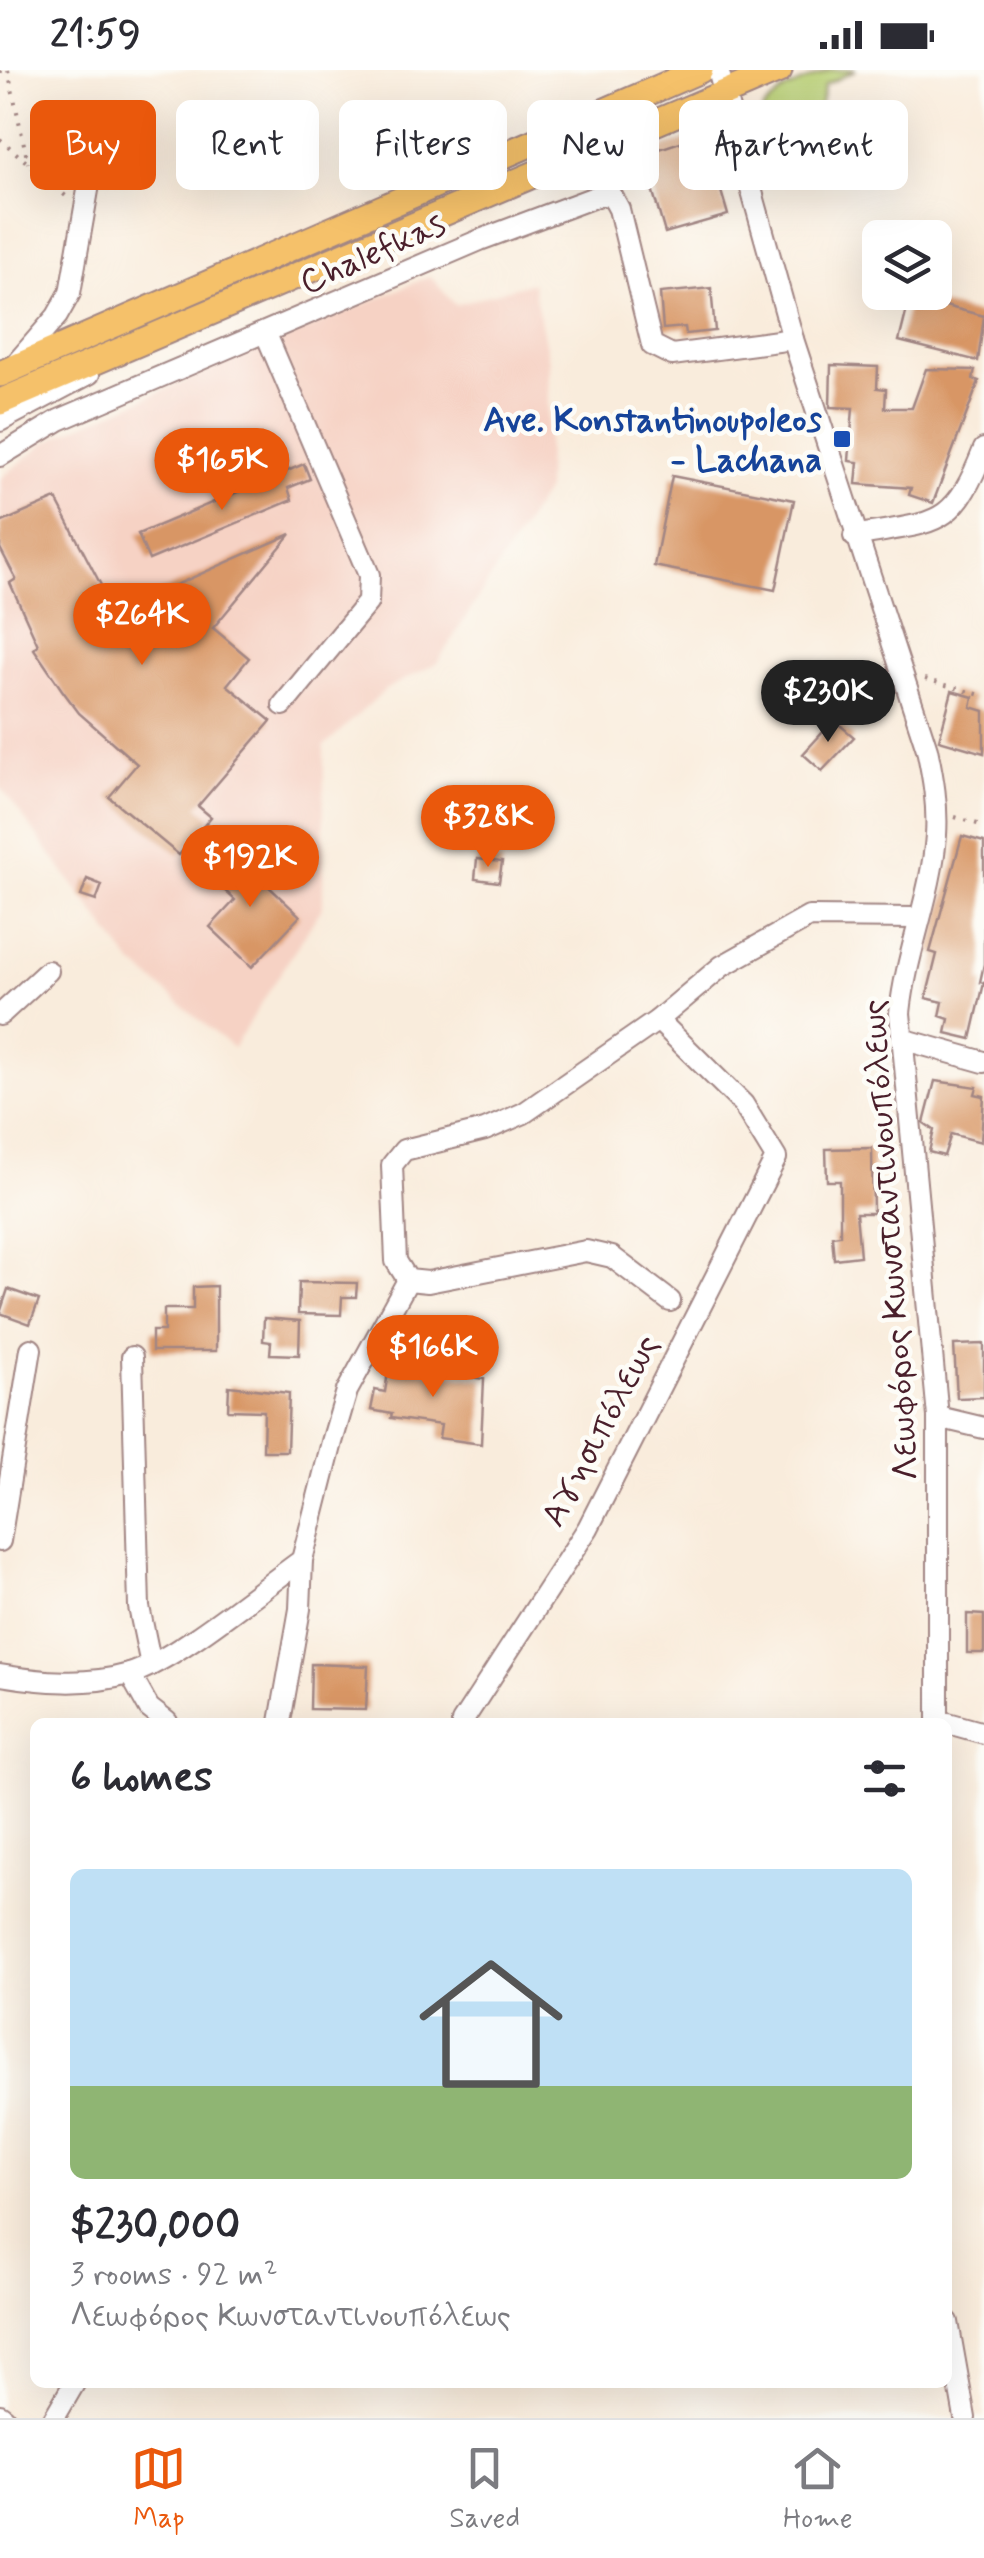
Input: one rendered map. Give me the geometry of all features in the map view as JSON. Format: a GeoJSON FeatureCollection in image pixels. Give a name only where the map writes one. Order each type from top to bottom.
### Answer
{"type":"FeatureCollection","features":[{"type":"Feature","properties":{"kind":"main road"},"geometry":{"type":"LineString","coordinates":[[6,371],[700,70]]}},
{"type":"Feature","properties":{"kind":"main road"},"geometry":{"type":"LineString","coordinates":[[0,402],[681,114],[721,83],[780,70]]}},
{"type":"Feature","properties":{"kind":"street","name":"Λεωφόρος Κωνσταντινουπόλεως"},"geometry":{"type":"LineString","coordinates":[[721,83],[793,340],[854,536],[927,748],[936,812],[936,837],[904,975],[902,1038],[938,1417],[943,1718]]}},
{"type":"Feature","properties":{"kind":"street"},"geometry":{"type":"LineString","coordinates":[[6,371],[58,316],[70,293],[90,190]]}},
{"type":"Feature","properties":{"kind":"street","name":"Chalefkas"},"geometry":{"type":"LineString","coordinates":[[0,456],[59,420],[480,240],[600,195],[612,196],[619,209],[647,334],[661,351],[672,355],[793,340]]}},
{"type":"Feature","properties":{"kind":"street"},"geometry":{"type":"LineString","coordinates":[[266,334],[354,539],[370,589],[368,602],[283,705]]}},
{"type":"Feature","properties":{"kind":"street"},"geometry":{"type":"LineString","coordinates":[[0,421],[90,374],[122,348]]}},
{"type":"Feature","properties":{"kind":"street"},"geometry":{"type":"LineString","coordinates":[[854,536],[931,522],[954,508],[967,493],[984,449]]}},
{"type":"Feature","properties":{"kind":"street"},"geometry":{"type":"LineString","coordinates":[[408,1280],[396,1261],[392,1165],[404,1150],[484,1130],[524,1113],[658,1020],[722,966],[809,917],[917,918]]}},
{"type":"Feature","properties":{"kind":"street"},"geometry":{"type":"LineString","coordinates":[[0,1015],[48,970]]}},
{"type":"Feature","properties":{"kind":"street","name":"Αγησιπόλεως"},"geometry":{"type":"LineString","coordinates":[[465,1718],[588,1528],[776,1158],[743,1104],[658,1020]]}},
{"type":"Feature","properties":{"kind":"street"},"geometry":{"type":"LineString","coordinates":[[902,1038],[984,1062]]}},
{"type":"Feature","properties":{"kind":"street"},"geometry":{"type":"LineString","coordinates":[[408,1280],[428,1282],[586,1250],[612,1256],[670,1300]]}},
{"type":"Feature","properties":{"kind":"street"},"geometry":{"type":"LineString","coordinates":[[281,1718],[300,1609],[302,1560],[347,1391],[408,1280]]}},
{"type":"Feature","properties":{"kind":"street"},"geometry":{"type":"LineString","coordinates":[[0,1541],[32,1349]]}},
{"type":"Feature","properties":{"kind":"street"},"geometry":{"type":"LineString","coordinates":[[132,1357],[139,1607],[151,1664]]}},
{"type":"Feature","properties":{"kind":"street"},"geometry":{"type":"LineString","coordinates":[[938,1417],[984,1428]]}},
{"type":"Feature","properties":{"kind":"street"},"geometry":{"type":"LineString","coordinates":[[0,1675],[53,1684],[130,1674],[151,1664],[302,1560]]}},
{"type":"Feature","properties":{"kind":"street"},"geometry":{"type":"LineString","coordinates":[[130,1674],[149,1708],[162,1718]]}},
{"type":"Feature","properties":{"kind":"street"},"geometry":{"type":"LineString","coordinates":[[952,1724],[984,1732]]}},
{"type":"Feature","properties":{"kind":"street"},"geometry":{"type":"LineString","coordinates":[[952,2345],[965,2418]]}},
{"type":"Feature","properties":{"kind":"street"},"geometry":{"type":"LineString","coordinates":[[54,2418],[72,2388]]}},
{"type":"Feature","properties":{"kind":"path"},"geometry":{"type":"LineString","coordinates":[[3,71],[28,164]]}},
{"type":"Feature","properties":{"kind":"path"},"geometry":{"type":"LineString","coordinates":[[0,139],[86,214]]}},
{"type":"Feature","properties":{"kind":"path"},"geometry":{"type":"LineString","coordinates":[[901,672],[984,696]]}},
{"type":"Feature","properties":{"kind":"path"},"geometry":{"type":"LineString","coordinates":[[936,812],[984,826]]}},
{"type":"Feature","properties":{"kind":"shaded area"},"geometry":{"type":"Polygon","coordinates":[[[430,276],[455,305],[532,282],[549,361],[546,490],[437,663],[386,689],[324,746],[323,906],[233,1048],[132,963],[0,786],[0,479],[45,443],[71,430],[430,276]]]}},
{"type":"Feature","properties":{"kind":"green space"},"geometry":{"type":"Polygon","coordinates":[[[830,70],[856,70],[825,85],[822,100],[773,100],[784,90],[830,70]]]}},
{"type":"Feature","properties":{"kind":"building"},"geometry":{"type":"Polygon","coordinates":[[[679,142],[679,190],[721,190],[728,215],[665,233],[652,190],[659,190],[659,149],[679,142]]]}},
{"type":"Feature","properties":{"kind":"building"},"geometry":{"type":"Polygon","coordinates":[[[711,288],[715,331],[686,334],[685,327],[663,329],[660,293],[711,288]]]}},
{"type":"Feature","properties":{"kind":"building"},"geometry":{"type":"Polygon","coordinates":[[[952,308],[984,316],[978,361],[899,341],[907,310],[952,308]]]}},
{"type":"Feature","properties":{"kind":"building"},"geometry":{"type":"Polygon","coordinates":[[[831,365],[878,367],[877,388],[886,389],[885,408],[912,408],[926,369],[975,370],[973,379],[979,381],[933,503],[909,495],[911,488],[856,484],[858,462],[849,461],[853,408],[830,407],[831,365]]]}},
{"type":"Feature","properties":{"kind":"building"},"geometry":{"type":"Polygon","coordinates":[[[304,464],[310,479],[288,488],[292,500],[149,560],[138,534],[304,464]]]}},
{"type":"Feature","properties":{"kind":"building"},"geometry":{"type":"Polygon","coordinates":[[[672,476],[794,500],[775,590],[654,566],[672,476]]]}},
{"type":"Feature","properties":{"kind":"building"},"geometry":{"type":"Polygon","coordinates":[[[56,499],[115,612],[291,534],[213,628],[249,658],[227,685],[271,721],[198,806],[211,817],[179,855],[109,797],[137,764],[79,713],[62,690],[34,649],[38,645],[10,583],[16,579],[0,548],[0,523],[56,499]]]}},
{"type":"Feature","properties":{"kind":"building"},"geometry":{"type":"Polygon","coordinates":[[[854,680],[856,696],[839,699],[836,683],[854,680]]]}},
{"type":"Feature","properties":{"kind":"building"},"geometry":{"type":"Polygon","coordinates":[[[952,691],[973,697],[971,707],[984,711],[984,753],[939,740],[952,691]]]}},
{"type":"Feature","properties":{"kind":"building"},"geometry":{"type":"Polygon","coordinates":[[[834,720],[854,737],[822,771],[803,754],[834,720]]]}},
{"type":"Feature","properties":{"kind":"building"},"geometry":{"type":"Polygon","coordinates":[[[466,811],[485,815],[481,831],[462,827],[466,811]]]}},
{"type":"Feature","properties":{"kind":"building"},"geometry":{"type":"Polygon","coordinates":[[[962,836],[984,842],[984,964],[980,982],[984,983],[971,1039],[946,1033],[949,1019],[940,1016],[943,1002],[926,998],[937,954],[930,952],[962,836]]]}},
{"type":"Feature","properties":{"kind":"building"},"geometry":{"type":"Polygon","coordinates":[[[230,850],[300,916],[252,967],[210,927],[235,900],[207,874],[230,850]]]}},
{"type":"Feature","properties":{"kind":"building"},"geometry":{"type":"Polygon","coordinates":[[[477,859],[502,862],[499,882],[475,879],[477,859]]]}},
{"type":"Feature","properties":{"kind":"building"},"geometry":{"type":"Polygon","coordinates":[[[87,879],[102,885],[96,901],[81,896],[87,879]]]}},
{"type":"Feature","properties":{"kind":"building"},"geometry":{"type":"Polygon","coordinates":[[[935,1081],[977,1087],[975,1094],[984,1096],[981,1142],[951,1134],[944,1156],[929,1152],[934,1130],[924,1123],[935,1081]]]}},
{"type":"Feature","properties":{"kind":"building"},"geometry":{"type":"Polygon","coordinates":[[[872,1148],[873,1213],[856,1213],[860,1256],[834,1259],[832,1236],[840,1235],[840,1181],[827,1181],[826,1149],[872,1148]]]}},
{"type":"Feature","properties":{"kind":"building"},"geometry":{"type":"Polygon","coordinates":[[[299,1282],[357,1283],[356,1297],[342,1297],[341,1315],[298,1314],[299,1282]]]}},
{"type":"Feature","properties":{"kind":"building"},"geometry":{"type":"Polygon","coordinates":[[[216,1286],[216,1351],[152,1351],[152,1331],[164,1331],[164,1309],[193,1309],[193,1287],[216,1286]]]}},
{"type":"Feature","properties":{"kind":"building"},"geometry":{"type":"Polygon","coordinates":[[[8,1289],[39,1300],[30,1324],[0,1313],[8,1289]]]}},
{"type":"Feature","properties":{"kind":"building"},"geometry":{"type":"Polygon","coordinates":[[[264,1318],[300,1321],[299,1355],[270,1354],[271,1342],[263,1341],[264,1318]]]}},
{"type":"Feature","properties":{"kind":"building"},"geometry":{"type":"Polygon","coordinates":[[[984,1344],[984,1397],[957,1398],[954,1345],[984,1344]]]}},
{"type":"Feature","properties":{"kind":"building"},"geometry":{"type":"Polygon","coordinates":[[[391,1352],[414,1356],[412,1369],[484,1379],[481,1444],[439,1438],[441,1425],[391,1418],[392,1414],[371,1410],[375,1390],[385,1392],[391,1352]]]}},
{"type":"Feature","properties":{"kind":"building"},"geometry":{"type":"Polygon","coordinates":[[[229,1386],[289,1393],[287,1451],[263,1451],[264,1411],[228,1410],[229,1386]]]}},
{"type":"Feature","properties":{"kind":"building"},"geometry":{"type":"Polygon","coordinates":[[[967,1614],[984,1615],[984,1653],[967,1653],[967,1614]]]}},
{"type":"Feature","properties":{"kind":"building"},"geometry":{"type":"Polygon","coordinates":[[[311,1664],[368,1666],[366,1710],[310,1709],[311,1664]]]}},
{"type":"Feature","properties":{"kind":"place","name":"Ave. Konstantinoupoleos - Lachana"},"geometry":{"type":"Point","coordinates":[842,439]}}]}
